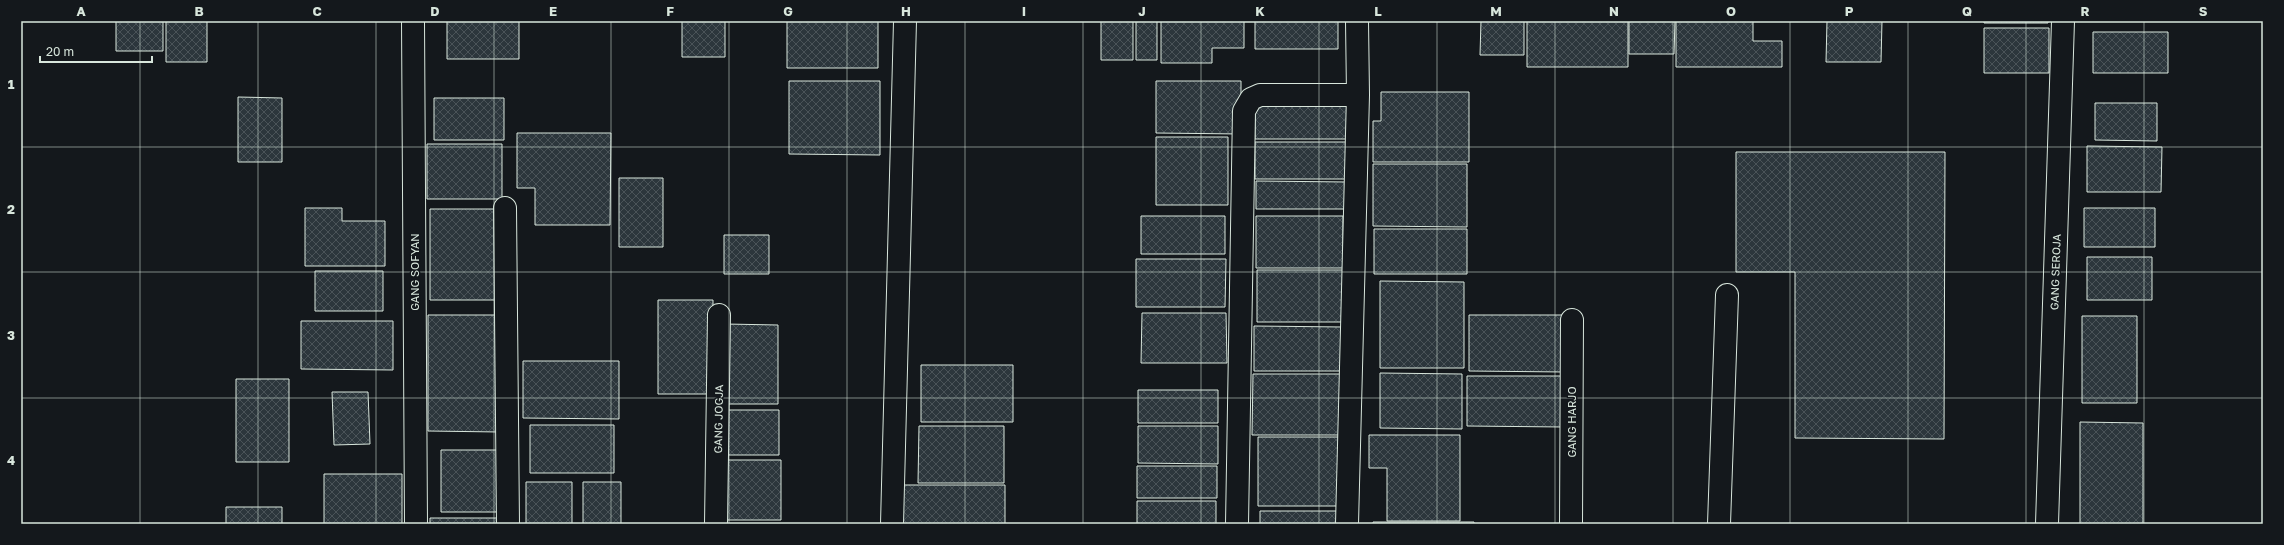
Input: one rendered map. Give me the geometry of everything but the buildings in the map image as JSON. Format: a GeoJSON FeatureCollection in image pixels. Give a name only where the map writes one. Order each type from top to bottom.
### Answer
{"type":"FeatureCollection","features":[{"type":"Feature","properties":{"kind":"street","name":"GANG SOFYAN"},"geometry":{"type":"LineString","coordinates":[[413,21],[416,524]]}},
{"type":"Feature","properties":{"kind":"street"},"geometry":{"type":"LineString","coordinates":[[892,524],[905,21]]}},
{"type":"Feature","properties":{"kind":"street"},"geometry":{"type":"LineString","coordinates":[[1347,524],[1358,95],[1357,21]]}},
{"type":"Feature","properties":{"kind":"street","name":"GANG SEROJA"},"geometry":{"type":"LineString","coordinates":[[2048,524],[2063,21]]}},
{"type":"Feature","properties":{"kind":"street"},"geometry":{"type":"LineString","coordinates":[[1237,524],[1244,111],[1251,99],[1260,95],[1358,95]]}},
{"type":"Feature","properties":{"kind":"street"},"geometry":{"type":"LineString","coordinates":[[505,208],[508,524]]}},
{"type":"Feature","properties":{"kind":"street"},"geometry":{"type":"LineString","coordinates":[[1719,524],[1727,295]]}},
{"type":"Feature","properties":{"kind":"street","name":"GANG JOGJA"},"geometry":{"type":"LineString","coordinates":[[716,524],[719,315]]}},
{"type":"Feature","properties":{"kind":"street","name":"GANG HARJO"},"geometry":{"type":"LineString","coordinates":[[1571,524],[1572,320]]}}]}
